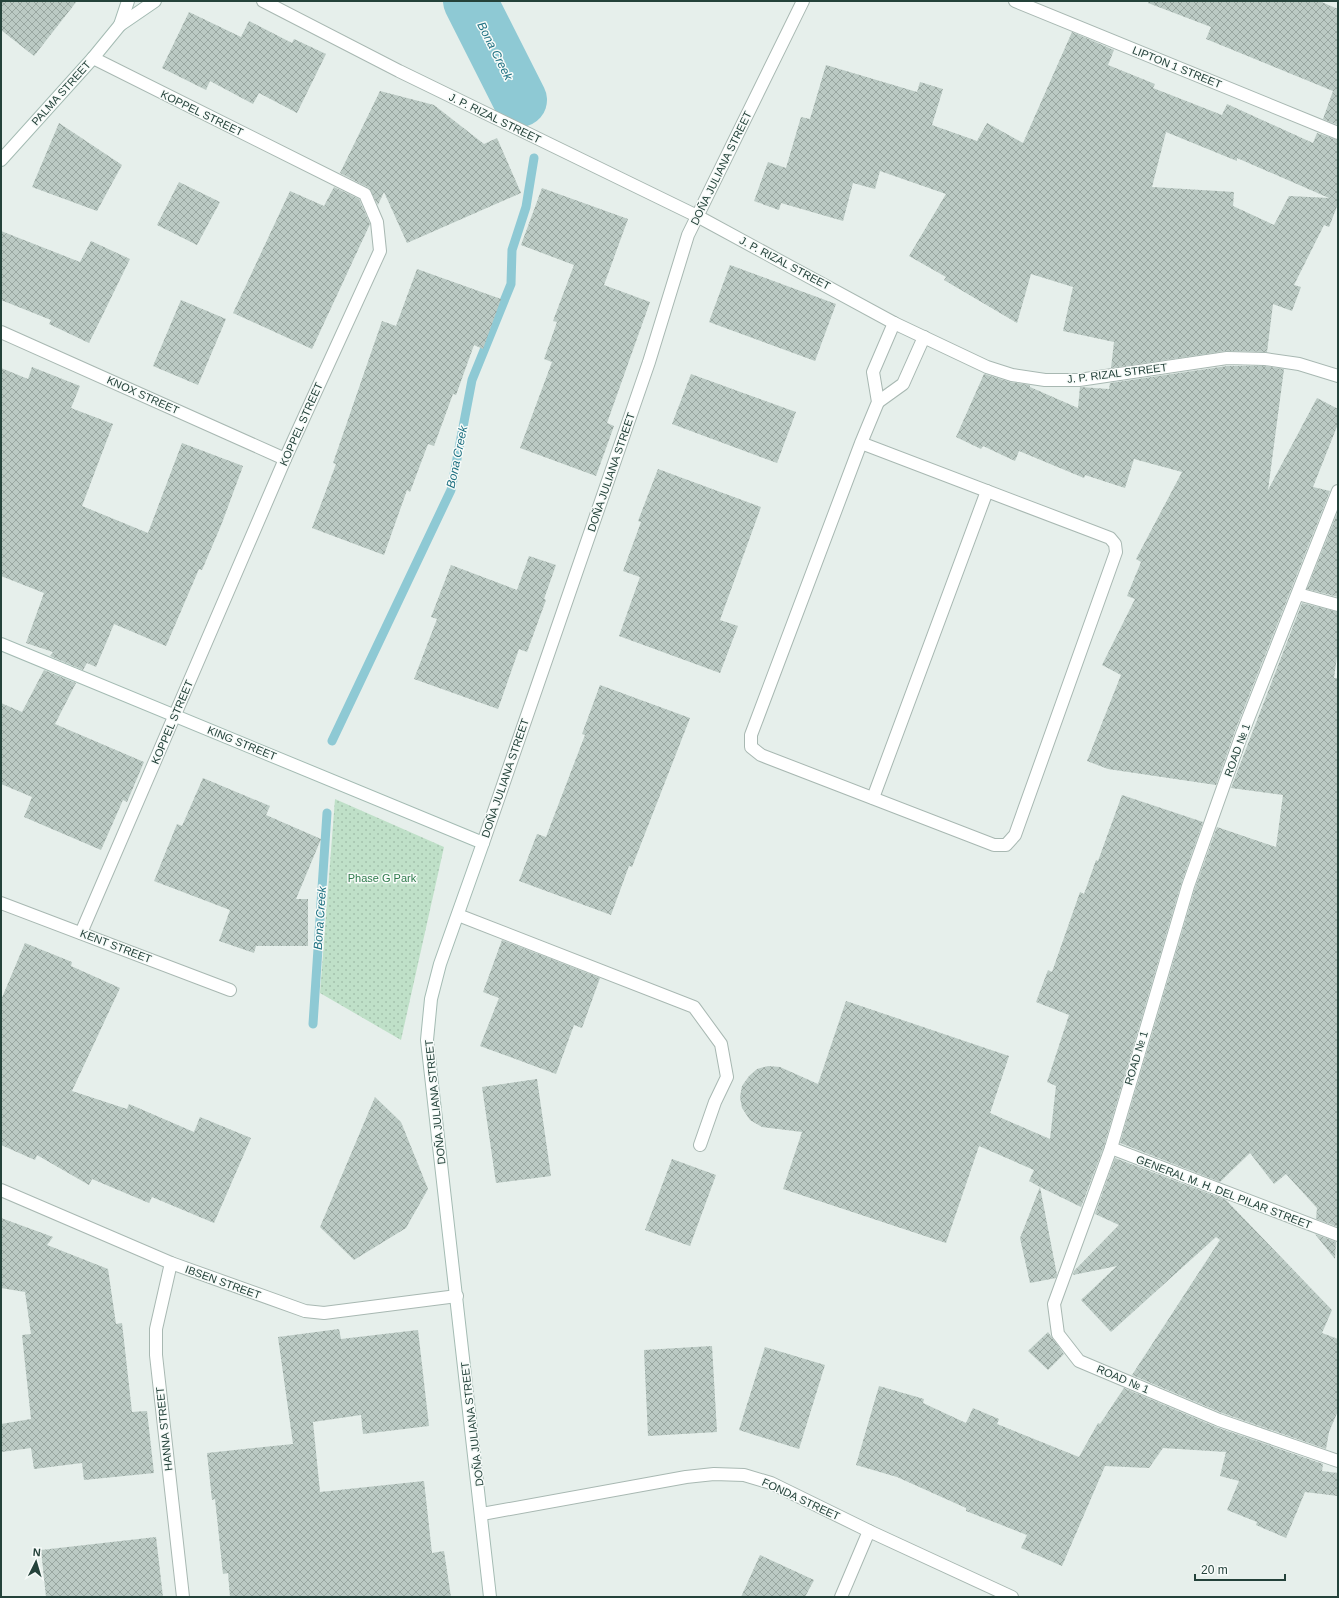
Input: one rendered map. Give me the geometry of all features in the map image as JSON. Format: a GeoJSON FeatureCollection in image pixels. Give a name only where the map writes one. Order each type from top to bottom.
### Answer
{"type":"FeatureCollection","features":[{"type":"Feature","properties":{"kind":"street","name":"PALMA STREET"},"geometry":{"type":"LineString","coordinates":[[120,26],[128,1]]}},
{"type":"Feature","properties":{"kind":"street","name":"PALMA STREET"},"geometry":{"type":"LineString","coordinates":[[1,160],[120,26],[155,1]]}},
{"type":"Feature","properties":{"kind":"street","name":"J. P. RIZAL STREET"},"geometry":{"type":"LineString","coordinates":[[263,1],[456,99],[697,216],[894,323],[987,367],[1012,376],[1045,380],[1080,380],[1227,358],[1265,359],[1299,364],[1338,376]]}},
{"type":"Feature","properties":{"kind":"street","name":"DOÑA JULIANA STREET"},"geometry":{"type":"LineString","coordinates":[[490,1597],[482,1514],[427,1040],[432,999],[440,964],[649,362],[688,235],[803,1]]}},
{"type":"Feature","properties":{"kind":"street","name":"LIPTON 1 STREET"},"geometry":{"type":"LineString","coordinates":[[1015,1],[1338,133]]}},
{"type":"Feature","properties":{"kind":"street","name":"KOPPEL STREET"},"geometry":{"type":"LineString","coordinates":[[82,933],[285,459],[380,251],[377,222],[365,194],[93,58]]}},
{"type":"Feature","properties":{"kind":"street"},"geometry":{"type":"LineString","coordinates":[[878,402],[873,372],[894,323]]}},
{"type":"Feature","properties":{"kind":"street","name":"KNOX STREET"},"geometry":{"type":"LineString","coordinates":[[1,332],[285,459]]}},
{"type":"Feature","properties":{"kind":"street"},"geometry":{"type":"LineString","coordinates":[[861,443],[1110,538],[1116,544],[1116,552],[1015,835],[1006,844],[994,845],[761,755],[751,747],[751,735],[861,443],[878,402],[903,384],[924,337]]}},
{"type":"Feature","properties":{"kind":"street"},"geometry":{"type":"LineString","coordinates":[[873,798],[987,491]]}},
{"type":"Feature","properties":{"kind":"street","name":"ROAD № 1"},"geometry":{"type":"LineString","coordinates":[[1338,491],[1242,734],[1188,886],[1111,1148],[1054,1304],[1058,1334],[1079,1361],[1219,1420],[1338,1460]]}},
{"type":"Feature","properties":{"kind":"street"},"geometry":{"type":"LineString","coordinates":[[1298,594],[1338,605]]}},
{"type":"Feature","properties":{"kind":"street","name":"KING STREET"},"geometry":{"type":"LineString","coordinates":[[1,644],[482,842]]}},
{"type":"Feature","properties":{"kind":"street","name":"KENT STREET"},"geometry":{"type":"LineString","coordinates":[[1,903],[230,990]]}},
{"type":"Feature","properties":{"kind":"street"},"geometry":{"type":"LineString","coordinates":[[458,914],[694,1007],[721,1044],[727,1076],[715,1102],[700,1145]]}},
{"type":"Feature","properties":{"kind":"street","name":"GENERAL M. H. DEL PILAR STREET"},"geometry":{"type":"LineString","coordinates":[[1111,1148],[1338,1235]]}},
{"type":"Feature","properties":{"kind":"street","name":"IBSEN STREET"},"geometry":{"type":"LineString","coordinates":[[1,1190],[171,1263],[305,1311],[324,1313],[457,1296]]}},
{"type":"Feature","properties":{"kind":"street","name":"HANNA STREET"},"geometry":{"type":"LineString","coordinates":[[171,1263],[156,1329],[156,1355],[183,1597]]}},
{"type":"Feature","properties":{"kind":"street","name":"FONDA STREET"},"geometry":{"type":"LineString","coordinates":[[482,1514],[686,1477],[714,1474],[744,1475],[771,1483],[869,1531],[1012,1597]]}},
{"type":"Feature","properties":{"kind":"street"},"geometry":{"type":"LineString","coordinates":[[841,1597],[869,1531]]}},
{"type":"Feature","properties":{"kind":"green space","name":"Phase G Park"},"geometry":{"type":"Polygon","coordinates":[[[335,799],[444,847],[401,1040],[320,993],[335,799]]]}},
{"type":"Feature","properties":{"kind":"building"},"geometry":{"type":"Polygon","coordinates":[[[1,1],[77,1],[34,56],[1,30],[1,1]]]}},
{"type":"Feature","properties":{"kind":"building"},"geometry":{"type":"Polygon","coordinates":[[[1148,1],[1319,1],[1338,9],[1338,125],[1323,119],[1333,91],[1206,39],[1211,27],[1148,3],[1148,1]]]}},
{"type":"Feature","properties":{"kind":"building"},"geometry":{"type":"Polygon","coordinates":[[[189,12],[241,37],[249,21],[292,43],[294,39],[326,54],[297,113],[259,93],[253,104],[210,81],[206,90],[162,68],[189,12]]]}},
{"type":"Feature","properties":{"kind":"building"},"geometry":{"type":"Polygon","coordinates":[[[1072,32],[1114,50],[1108,65],[1155,84],[1153,88],[1222,115],[1227,104],[1313,143],[1317,133],[1338,140],[1338,204],[1329,227],[1324,225],[1294,285],[1301,287],[1292,311],[1273,304],[1267,352],[1226,351],[1111,368],[1114,342],[1063,331],[1073,287],[1031,274],[1017,323],[944,280],[946,277],[909,256],[946,194],[880,171],[875,189],[853,183],[843,221],[781,203],[779,210],[754,201],[768,162],[786,168],[801,117],[810,119],[826,65],[917,92],[920,82],[943,89],[932,125],[977,141],[987,123],[1023,143],[1072,32]],[[1166,132],[1152,187],[1234,192],[1233,206],[1274,225],[1289,196],[1329,198],[1237,158],[1237,161],[1166,132]]]}},
{"type":"Feature","properties":{"kind":"building"},"geometry":{"type":"Polygon","coordinates":[[[380,91],[434,105],[484,144],[497,138],[521,193],[407,243],[384,192],[378,205],[369,188],[340,173],[380,91]]]}},
{"type":"Feature","properties":{"kind":"building"},"geometry":{"type":"Polygon","coordinates":[[[59,123],[122,165],[97,211],[32,187],[59,123]]]}},
{"type":"Feature","properties":{"kind":"building"},"geometry":{"type":"Polygon","coordinates":[[[179,182],[220,202],[197,245],[157,225],[179,182]]]}},
{"type":"Feature","properties":{"kind":"building"},"geometry":{"type":"Polygon","coordinates":[[[334,187],[359,199],[370,224],[312,349],[233,313],[290,191],[324,206],[334,187]]]}},
{"type":"Feature","properties":{"kind":"building"},"geometry":{"type":"Polygon","coordinates":[[[542,188],[628,219],[604,285],[650,302],[607,423],[614,426],[596,476],[520,448],[552,362],[544,359],[557,322],[553,321],[574,265],[521,245],[542,188]]]}},
{"type":"Feature","properties":{"kind":"building"},"geometry":{"type":"Polygon","coordinates":[[[1,231],[80,262],[91,241],[130,259],[89,343],[49,324],[51,320],[1,300],[1,231]]]}},
{"type":"Feature","properties":{"kind":"building"},"geometry":{"type":"Polygon","coordinates":[[[730,265],[836,304],[815,361],[709,322],[730,265]]]}},
{"type":"Feature","properties":{"kind":"building"},"geometry":{"type":"Polygon","coordinates":[[[417,269],[501,299],[483,349],[474,345],[456,395],[453,394],[434,446],[428,444],[410,492],[407,490],[384,555],[312,528],[336,464],[333,463],[382,321],[396,326],[417,269]]]}},
{"type":"Feature","properties":{"kind":"building"},"geometry":{"type":"Polygon","coordinates":[[[181,300],[226,319],[198,385],[153,366],[181,300]]]}},
{"type":"Feature","properties":{"kind":"building"},"geometry":{"type":"Polygon","coordinates":[[[1227,366],[1264,366],[1284,369],[1268,490],[1317,398],[1338,409],[1338,424],[1313,487],[1330,491],[1235,731],[1216,785],[1108,769],[1087,761],[1121,675],[1102,665],[1135,599],[1127,596],[1141,562],[1136,559],[1182,472],[1134,459],[1125,488],[1085,475],[1084,478],[1019,451],[1015,461],[983,446],[981,449],[956,437],[984,374],[1010,382],[1030,385],[1030,387],[1078,408],[1080,387],[1109,389],[1110,383],[1227,366]]]}},
{"type":"Feature","properties":{"kind":"building"},"geometry":{"type":"Polygon","coordinates":[[[32,367],[80,386],[71,408],[113,424],[82,506],[148,533],[182,443],[243,466],[222,523],[202,570],[199,569],[166,646],[114,624],[96,667],[87,663],[83,670],[50,656],[53,652],[26,643],[44,593],[1,576],[1,368],[28,379],[32,367]]]}},
{"type":"Feature","properties":{"kind":"building"},"geometry":{"type":"Polygon","coordinates":[[[691,374],[796,412],[777,463],[672,424],[691,374]]]}},
{"type":"Feature","properties":{"kind":"building"},"geometry":{"type":"Polygon","coordinates":[[[658,469],[761,507],[720,620],[738,626],[720,673],[619,636],[640,577],[623,571],[641,522],[638,521],[658,469]]]}},
{"type":"Feature","properties":{"kind":"building"},"geometry":{"type":"Polygon","coordinates":[[[1338,511],[1338,597],[1307,589],[1338,511]]]}},
{"type":"Feature","properties":{"kind":"building"},"geometry":{"type":"Polygon","coordinates":[[[529,556],[556,565],[544,599],[546,600],[527,652],[519,649],[498,709],[414,679],[437,619],[431,617],[451,565],[517,590],[529,556]]]}},
{"type":"Feature","properties":{"kind":"building"},"geometry":{"type":"Polygon","coordinates":[[[1302,603],[1338,612],[1338,649],[1334,678],[1338,678],[1338,1227],[1316,1219],[1317,1208],[1286,1174],[1274,1184],[1250,1153],[1220,1182],[1120,1143],[1195,888],[1217,827],[1276,847],[1283,795],[1231,788],[1302,603]]]}},
{"type":"Feature","properties":{"kind":"building"},"geometry":{"type":"Polygon","coordinates":[[[44,670],[76,683],[55,724],[144,762],[127,802],[123,800],[101,850],[24,817],[32,797],[1,784],[1,703],[22,712],[44,670]]]}},
{"type":"Feature","properties":{"kind":"building"},"geometry":{"type":"Polygon","coordinates":[[[600,685],[690,718],[632,867],[629,866],[611,915],[519,881],[537,834],[546,837],[585,735],[582,734],[600,685]]]}},
{"type":"Feature","properties":{"kind":"building"},"geometry":{"type":"Polygon","coordinates":[[[203,778],[270,806],[266,815],[321,839],[296,899],[308,899],[308,946],[256,946],[254,953],[219,941],[230,910],[154,881],[177,824],[182,826],[203,778]]]}},
{"type":"Feature","properties":{"kind":"building"},"geometry":{"type":"Polygon","coordinates":[[[1122,795],[1203,822],[1181,884],[1104,1146],[1081,1207],[1029,1181],[1034,1170],[979,1146],[946,1243],[783,1189],[802,1132],[762,1127],[750,1120],[742,1108],[740,1097],[742,1086],[749,1076],[757,1069],[768,1066],[780,1067],[818,1084],[846,1001],[1009,1056],[990,1113],[1050,1139],[1056,1086],[1047,1082],[1069,1015],[1036,1002],[1048,970],[1052,972],[1080,892],[1084,894],[1096,860],[1098,861],[1122,795]]]}},
{"type":"Feature","properties":{"kind":"building"},"geometry":{"type":"Polygon","coordinates":[[[502,940],[600,978],[582,1028],[574,1025],[556,1074],[480,1046],[499,998],[483,992],[502,940]]]}},
{"type":"Feature","properties":{"kind":"building"},"geometry":{"type":"Polygon","coordinates":[[[25,943],[72,962],[71,966],[120,988],[72,1091],[127,1109],[129,1104],[194,1132],[200,1117],[251,1138],[214,1223],[152,1197],[149,1203],[92,1179],[89,1185],[37,1155],[35,1160],[1,1145],[1,1000],[25,943]]]}},
{"type":"Feature","properties":{"kind":"building"},"geometry":{"type":"Polygon","coordinates":[[[537,1079],[551,1176],[496,1183],[482,1087],[537,1079]]]}},
{"type":"Feature","properties":{"kind":"building"},"geometry":{"type":"Polygon","coordinates":[[[375,1097],[401,1122],[428,1189],[406,1228],[354,1260],[320,1227],[375,1097]]]}},
{"type":"Feature","properties":{"kind":"building"},"geometry":{"type":"Polygon","coordinates":[[[1115,1158],[1226,1200],[1332,1310],[1322,1333],[1338,1339],[1338,1411],[1329,1432],[1326,1449],[1222,1413],[1132,1375],[1220,1240],[1216,1237],[1111,1332],[1081,1300],[1117,1266],[1073,1275],[1074,1271],[1119,1225],[1095,1214],[1115,1158]]]}},
{"type":"Feature","properties":{"kind":"building"},"geometry":{"type":"Polygon","coordinates":[[[672,1159],[716,1175],[690,1246],[645,1230],[672,1159]]]}},
{"type":"Feature","properties":{"kind":"building"},"geometry":{"type":"Polygon","coordinates":[[[1040,1187],[1057,1275],[1056,1278],[1030,1283],[1020,1238],[1040,1187]]]}},
{"type":"Feature","properties":{"kind":"building"},"geometry":{"type":"Polygon","coordinates":[[[1,1218],[53,1237],[47,1245],[108,1269],[116,1324],[122,1323],[132,1412],[147,1411],[154,1473],[84,1480],[82,1463],[34,1469],[31,1448],[1,1452],[1,1424],[31,1419],[22,1335],[31,1334],[25,1292],[1,1288],[1,1218]]]}},
{"type":"Feature","properties":{"kind":"building"},"geometry":{"type":"Polygon","coordinates":[[[1315,1234],[1336,1242],[1335,1259],[1315,1234]]]}},
{"type":"Feature","properties":{"kind":"building"},"geometry":{"type":"Polygon","coordinates":[[[339,1329],[341,1339],[418,1330],[429,1426],[363,1434],[361,1415],[313,1422],[320,1492],[424,1481],[432,1553],[444,1551],[451,1597],[230,1597],[228,1573],[223,1574],[215,1499],[212,1500],[207,1453],[293,1444],[278,1337],[339,1329]]]}},
{"type":"Feature","properties":{"kind":"building"},"geometry":{"type":"Polygon","coordinates":[[[1048,1332],[1064,1354],[1048,1370],[1028,1351],[1048,1332]]]}},
{"type":"Feature","properties":{"kind":"building"},"geometry":{"type":"Polygon","coordinates":[[[712,1346],[717,1432],[648,1436],[644,1350],[712,1346]]]}},
{"type":"Feature","properties":{"kind":"building"},"geometry":{"type":"Polygon","coordinates":[[[765,1347],[825,1365],[799,1449],[739,1430],[765,1347]]]}},
{"type":"Feature","properties":{"kind":"building"},"geometry":{"type":"Polygon","coordinates":[[[879,1386],[924,1399],[923,1403],[966,1423],[973,1408],[999,1419],[997,1424],[1079,1457],[1098,1423],[1100,1424],[1124,1388],[1216,1427],[1323,1464],[1322,1471],[1338,1473],[1338,1496],[1305,1492],[1286,1538],[1256,1525],[1257,1522],[1227,1510],[1239,1481],[1220,1476],[1226,1452],[1163,1448],[1149,1468],[1105,1466],[1062,1566],[1021,1548],[1027,1535],[966,1511],[966,1508],[897,1477],[856,1465],[879,1386]]]}},
{"type":"Feature","properties":{"kind":"building"},"geometry":{"type":"Polygon","coordinates":[[[156,1537],[163,1597],[46,1597],[41,1550],[156,1537]]]}},
{"type":"Feature","properties":{"kind":"building"},"geometry":{"type":"Polygon","coordinates":[[[760,1555],[814,1580],[805,1597],[741,1597],[760,1555]]]}},
{"type":"Feature","properties":{"kind":"waterway","name":"Bona Creek"},"geometry":{"type":"LineString","coordinates":[[470,1],[520,100]]}},
{"type":"Feature","properties":{"kind":"waterway","name":"Bona Creek"},"geometry":{"type":"LineString","coordinates":[[332,741],[451,490],[472,380],[511,284],[512,250],[526,207],[534,158]]}},
{"type":"Feature","properties":{"kind":"waterway","name":"Bona Creek"},"geometry":{"type":"LineString","coordinates":[[313,1024],[327,813]]}}]}
